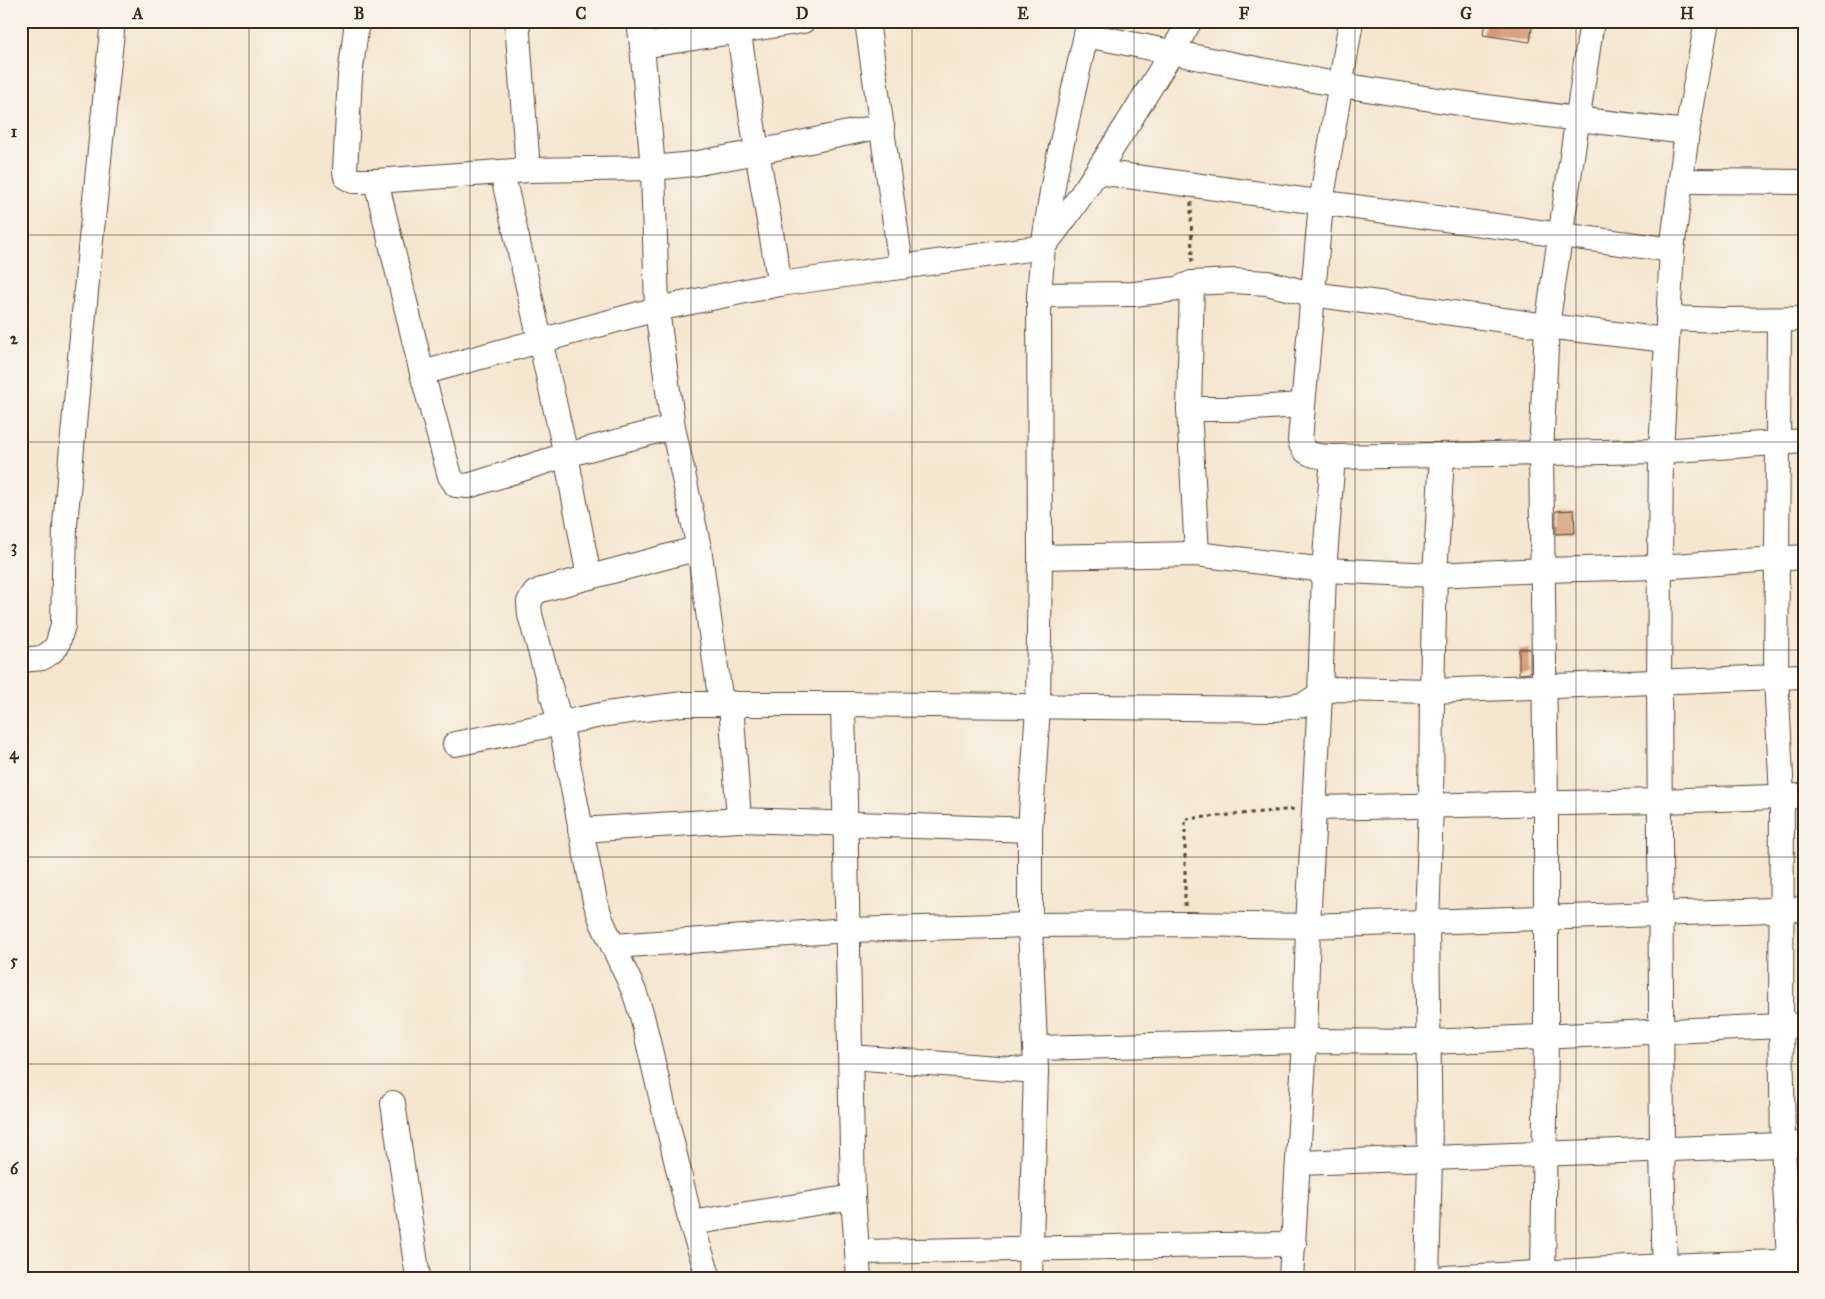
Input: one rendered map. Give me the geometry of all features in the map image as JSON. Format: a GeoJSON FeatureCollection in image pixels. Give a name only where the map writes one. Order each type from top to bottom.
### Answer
{"type":"FeatureCollection","features":[{"type":"Feature","properties":{"kind":"street"},"geometry":{"type":"LineString","coordinates":[[21,660],[42,658],[50,653],[57,646],[63,625],[65,525],[113,21]]}},
{"type":"Feature","properties":{"kind":"street"},"geometry":{"type":"LineString","coordinates":[[357,21],[350,76],[345,171],[346,177],[349,180],[376,181],[528,170],[653,168],[693,164],[882,126]]}},
{"type":"Feature","properties":{"kind":"street"},"geometry":{"type":"LineString","coordinates":[[517,21],[528,170]]}},
{"type":"Feature","properties":{"kind":"street"},"geometry":{"type":"LineString","coordinates":[[639,21],[653,168],[657,309],[673,427],[699,548],[726,703],[739,820]]}},
{"type":"Feature","properties":{"kind":"street"},"geometry":{"type":"LineString","coordinates":[[642,46],[738,27],[803,21]]}},
{"type":"Feature","properties":{"kind":"street"},"geometry":{"type":"LineString","coordinates":[[867,21],[901,266]]}},
{"type":"Feature","properties":{"kind":"street"},"geometry":{"type":"LineString","coordinates":[[422,373],[657,309],[780,284],[1043,247],[1098,172],[1173,52],[1190,21]]}},
{"type":"Feature","properties":{"kind":"street"},"geometry":{"type":"LineString","coordinates":[[1351,21],[1320,203],[1302,405],[1302,447],[1306,453],[1333,457],[1541,454],[1661,451],[1804,441]]}},
{"type":"Feature","properties":{"kind":"street"},"geometry":{"type":"LineString","coordinates":[[1543,1275],[1546,803],[1541,454],[1546,326],[1592,21]]}},
{"type":"Feature","properties":{"kind":"street"},"geometry":{"type":"LineString","coordinates":[[1665,1272],[1660,914],[1659,568],[1661,451],[1672,250],[1687,132],[1707,21]]}},
{"type":"Feature","properties":{"kind":"street"},"geometry":{"type":"LineString","coordinates":[[738,27],[780,284]]}},
{"type":"Feature","properties":{"kind":"street"},"geometry":{"type":"LineString","coordinates":[[1030,1278],[1036,1071],[1030,925],[1030,830],[1038,707],[1040,557],[1039,295],[1043,247],[1056,174],[1088,28],[1173,52],[1340,84],[1458,104],[1687,132]]}},
{"type":"Feature","properties":{"kind":"street"},"geometry":{"type":"LineString","coordinates":[[502,172],[566,455],[589,577]]}},
{"type":"Feature","properties":{"kind":"street"},"geometry":{"type":"LineString","coordinates":[[1098,172],[1672,250]]}},
{"type":"Feature","properties":{"kind":"street"},"geometry":{"type":"LineString","coordinates":[[376,181],[422,373],[450,476],[456,485],[468,486],[566,455],[673,427]]}},
{"type":"Feature","properties":{"kind":"street"},"geometry":{"type":"LineString","coordinates":[[1681,181],[1804,182]]}},
{"type":"Feature","properties":{"kind":"street"},"geometry":{"type":"LineString","coordinates":[[1039,295],[1134,294],[1177,289],[1192,283],[1252,282],[1280,286],[1312,294],[1546,326],[1667,329],[1804,319]]}},
{"type":"Feature","properties":{"kind":"street"},"geometry":{"type":"LineString","coordinates":[[1192,283],[1189,409],[1196,554]]}},
{"type":"Feature","properties":{"kind":"street"},"geometry":{"type":"LineString","coordinates":[[1445,1278],[1794,1267],[1793,796],[1776,677],[1779,320]]}},
{"type":"Feature","properties":{"kind":"street"},"geometry":{"type":"LineString","coordinates":[[1189,409],[1302,405]]}},
{"type":"Feature","properties":{"kind":"street"},"geometry":{"type":"LineString","coordinates":[[1427,1278],[1430,1042],[1427,923],[1435,575],[1442,456]]}},
{"type":"Feature","properties":{"kind":"street"},"geometry":{"type":"LineString","coordinates":[[1290,1278],[1294,1244],[1305,1041],[1308,926],[1315,808],[1324,570],[1333,457]]}},
{"type":"Feature","properties":{"kind":"street"},"geometry":{"type":"LineString","coordinates":[[699,548],[541,590],[535,593],[529,602],[530,614],[560,722],[595,901],[602,922],[634,991],[642,1016],[691,1223],[710,1278]]}},
{"type":"Feature","properties":{"kind":"street"},"geometry":{"type":"LineString","coordinates":[[1040,557],[1196,554],[1324,570],[1435,575],[1542,570],[1659,568],[1804,557]]}},
{"type":"Feature","properties":{"kind":"street"},"geometry":{"type":"LineString","coordinates":[[455,744],[560,722],[683,704],[1274,709],[1302,705],[1326,691],[1338,689],[1432,691],[1804,676]]}},
{"type":"Feature","properties":{"kind":"street"},"geometry":{"type":"LineString","coordinates":[[843,704],[853,1197],[859,1278]]}},
{"type":"Feature","properties":{"kind":"street"},"geometry":{"type":"LineString","coordinates":[[1315,808],[1660,801],[1793,796]]}},
{"type":"Feature","properties":{"kind":"street"},"geometry":{"type":"LineString","coordinates":[[580,830],[739,820],[1030,830]]}},
{"type":"Feature","properties":{"kind":"street"},"geometry":{"type":"LineString","coordinates":[[613,946],[849,930],[1030,925],[1185,924],[1308,926],[1793,909]]}},
{"type":"Feature","properties":{"kind":"street"},"geometry":{"type":"LineString","coordinates":[[1036,1048],[1305,1041],[1430,1042],[1792,1026]]}},
{"type":"Feature","properties":{"kind":"street"},"geometry":{"type":"LineString","coordinates":[[851,1057],[1036,1071]]}},
{"type":"Feature","properties":{"kind":"street"},"geometry":{"type":"LineString","coordinates":[[393,1103],[418,1278]]}},
{"type":"Feature","properties":{"kind":"street"},"geometry":{"type":"LineString","coordinates":[[1299,1163],[1793,1144]]}},
{"type":"Feature","properties":{"kind":"street"},"geometry":{"type":"LineString","coordinates":[[691,1223],[853,1197]]}},
{"type":"Feature","properties":{"kind":"street"},"geometry":{"type":"LineString","coordinates":[[857,1252],[1294,1244]]}},
{"type":"Feature","properties":{"kind":"path"},"geometry":{"type":"LineString","coordinates":[[1191,184],[1192,283]]}},
{"type":"Feature","properties":{"kind":"path"},"geometry":{"type":"LineString","coordinates":[[1185,924],[1185,819],[1315,808]]}},
{"type":"Feature","properties":{"kind":"building"},"geometry":{"type":"Polygon","coordinates":[[[1485,21],[1533,21],[1530,42],[1483,35],[1485,21]]]}},
{"type":"Feature","properties":{"kind":"building"},"geometry":{"type":"Polygon","coordinates":[[[1574,510],[1575,533],[1556,534],[1556,511],[1574,510]]]}},
{"type":"Feature","properties":{"kind":"building"},"geometry":{"type":"Polygon","coordinates":[[[1519,649],[1530,649],[1530,673],[1519,674],[1519,649]]]}}]}
